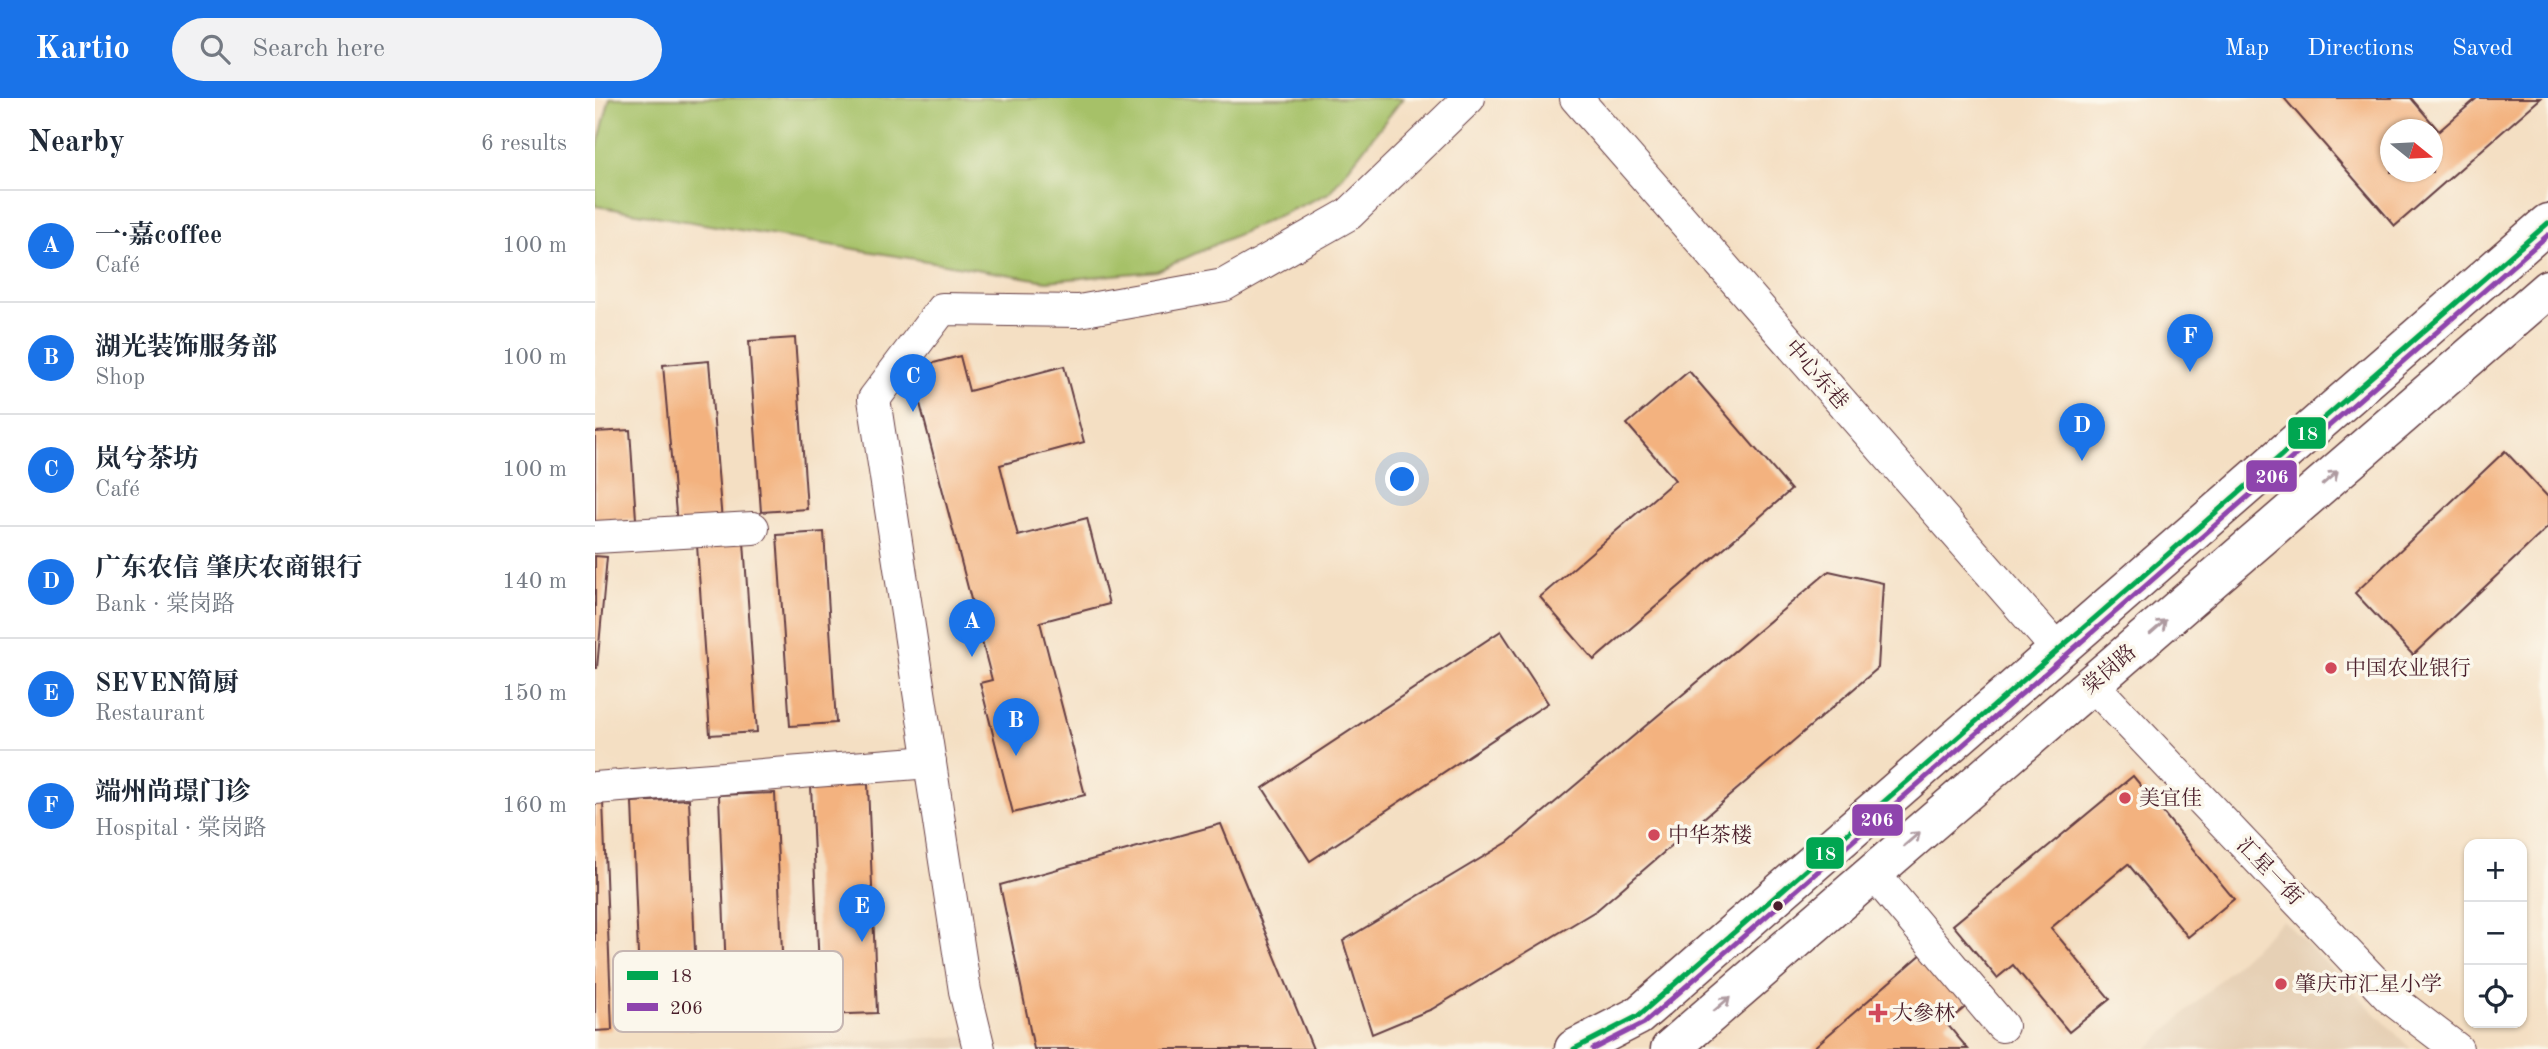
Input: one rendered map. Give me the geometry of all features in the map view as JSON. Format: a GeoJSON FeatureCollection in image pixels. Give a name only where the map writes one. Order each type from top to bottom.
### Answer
{"type":"FeatureCollection","features":[{"type":"Feature","properties":{"kind":"main road"},"geometry":{"type":"LineString","coordinates":[[1574,1049],[1638,1016],[2548,223]]}},
{"type":"Feature","properties":{"kind":"main road","name":"棠岗路"},"geometry":{"type":"LineString","coordinates":[[1670,1049],[2548,289]]}},
{"type":"Feature","properties":{"kind":"main road"},"geometry":{"type":"LineString","coordinates":[[1638,1016],[1659,1049]]}},
{"type":"Feature","properties":{"kind":"street"},"geometry":{"type":"LineString","coordinates":[[979,1049],[965,991],[874,399],[942,309],[1079,312],[1224,285],[1349,214],[1469,98]]}},
{"type":"Feature","properties":{"kind":"street","name":"中心东巷"},"geometry":{"type":"LineString","coordinates":[[1576,98],[2058,650]]}},
{"type":"Feature","properties":{"kind":"street"},"geometry":{"type":"LineString","coordinates":[[595,537],[753,528]]}},
{"type":"Feature","properties":{"kind":"street","name":"汇星一街"},"geometry":{"type":"LineString","coordinates":[[2092,684],[2389,997],[2457,1049]]}},
{"type":"Feature","properties":{"kind":"street"},"geometry":{"type":"LineString","coordinates":[[595,788],[930,762]]}},
{"type":"Feature","properties":{"kind":"street"},"geometry":{"type":"LineString","coordinates":[[1873,873],[2002,1026]]}},
{"type":"Feature","properties":{"kind":"shaded area","name":"肇庆市汇星小学"},"geometry":{"type":"Polygon","coordinates":[[[2283,920],[2411,1049],[2147,1049],[2283,920]]]}},
{"type":"Feature","properties":{"kind":"shaded area"},"geometry":{"type":"Polygon","coordinates":[[[967,1036],[968,1049],[730,1049],[967,1036]]]}},
{"type":"Feature","properties":{"kind":"green space"},"geometry":{"type":"Polygon","coordinates":[[[610,98],[1403,98],[1329,193],[1157,271],[1047,281],[595,206],[595,156],[610,98]]]}},
{"type":"Feature","properties":{"kind":"building"},"geometry":{"type":"Polygon","coordinates":[[[2284,98],[2411,98],[2429,119],[2380,119],[2380,182],[2443,182],[2443,128],[2477,98],[2541,98],[2395,226],[2284,98]]]}},
{"type":"Feature","properties":{"kind":"building"},"geometry":{"type":"Polygon","coordinates":[[[795,338],[807,509],[761,512],[749,341],[795,338]]]}},
{"type":"Feature","properties":{"kind":"building"},"geometry":{"type":"Polygon","coordinates":[[[960,356],[969,391],[1064,366],[1084,442],[1000,465],[1018,536],[1087,518],[1109,604],[1040,622],[1085,795],[1013,813],[980,683],[992,680],[911,369],[960,356]]]}},
{"type":"Feature","properties":{"kind":"building"},"geometry":{"type":"Polygon","coordinates":[[[709,361],[722,522],[677,525],[663,365],[709,361]]]}},
{"type":"Feature","properties":{"kind":"building"},"geometry":{"type":"Polygon","coordinates":[[[1689,371],[1791,490],[1594,660],[1540,597],[1675,480],[1627,424],[1689,371]]]}},
{"type":"Feature","properties":{"kind":"building"},"geometry":{"type":"Polygon","coordinates":[[[630,430],[636,519],[595,522],[595,432],[630,430]]]}},
{"type":"Feature","properties":{"kind":"building"},"geometry":{"type":"Polygon","coordinates":[[[2505,451],[2548,497],[2548,527],[2413,655],[2355,593],[2505,451]]]}},
{"type":"Feature","properties":{"kind":"building"},"geometry":{"type":"Polygon","coordinates":[[[824,532],[836,723],[790,726],[777,535],[824,532]]]}},
{"type":"Feature","properties":{"kind":"building"},"geometry":{"type":"Polygon","coordinates":[[[744,542],[757,732],[710,735],[697,545],[744,542]]]}},
{"type":"Feature","properties":{"kind":"building"},"geometry":{"type":"Polygon","coordinates":[[[595,556],[607,557],[597,668],[595,668],[595,556]]]}},
{"type":"Feature","properties":{"kind":"building"},"geometry":{"type":"Polygon","coordinates":[[[1829,571],[1883,583],[1878,668],[1597,910],[1432,1009],[1372,1034],[1343,941],[1508,842],[1829,571]]]}},
{"type":"Feature","properties":{"kind":"building"},"geometry":{"type":"Polygon","coordinates":[[[1501,631],[1548,703],[1310,861],[1263,788],[1501,631]]]}},
{"type":"Feature","properties":{"kind":"building"},"geometry":{"type":"Polygon","coordinates":[[[2133,776],[2234,899],[2188,937],[2128,864],[2051,928],[2110,999],[2069,1032],[2013,965],[1997,978],[1953,925],[2133,776]]]}},
{"type":"Feature","properties":{"kind":"building"},"geometry":{"type":"Polygon","coordinates":[[[868,784],[877,1013],[843,1014],[843,951],[818,951],[811,786],[868,784]]]}},
{"type":"Feature","properties":{"kind":"building"},"geometry":{"type":"Polygon","coordinates":[[[775,793],[782,951],[725,951],[719,795],[775,793]]]}},
{"type":"Feature","properties":{"kind":"building"},"geometry":{"type":"Polygon","coordinates":[[[689,799],[695,951],[638,951],[632,802],[689,799]]]}},
{"type":"Feature","properties":{"kind":"building"},"geometry":{"type":"Polygon","coordinates":[[[595,801],[603,801],[612,1030],[595,1031],[595,801]]]}},
{"type":"Feature","properties":{"kind":"building"},"geometry":{"type":"Polygon","coordinates":[[[1221,824],[1313,1049],[1034,1049],[1000,885],[1221,824]]]}},
{"type":"Feature","properties":{"kind":"building"},"geometry":{"type":"Polygon","coordinates":[[[1923,953],[1968,1005],[1946,1023],[1968,1049],[1812,1049],[1923,953]]]}},
{"type":"Feature","properties":{"kind":"transit line","name":"18"},"geometry":{"type":"LineString","coordinates":[[1574,1049],[1638,1016],[2548,223]]}},
{"type":"Feature","properties":{"kind":"transit line","name":"206"},"geometry":{"type":"LineString","coordinates":[[1593,1049],[1644,1023],[2548,235]]}},
{"type":"Feature","properties":{"kind":"place","name":"端州尚璟门诊"},"geometry":{"type":"Point","coordinates":[2190,372]}},
{"type":"Feature","properties":{"kind":"place","name":"岚兮茶坊"},"geometry":{"type":"Point","coordinates":[913,412]}},
{"type":"Feature","properties":{"kind":"place","name":"广东农信 肇庆农商银行"},"geometry":{"type":"Point","coordinates":[2082,461]}},
{"type":"Feature","properties":{"kind":"place","name":"一·嘉coffee"},"geometry":{"type":"Point","coordinates":[972,657]}},
{"type":"Feature","properties":{"kind":"place","name":"中国农业银行"},"geometry":{"type":"Point","coordinates":[2331,668]}},
{"type":"Feature","properties":{"kind":"place","name":"湖光装饰服务部"},"geometry":{"type":"Point","coordinates":[1016,756]}},
{"type":"Feature","properties":{"kind":"place","name":"美宜佳"},"geometry":{"type":"Point","coordinates":[2125,798]}},
{"type":"Feature","properties":{"kind":"place","name":"中华茶楼"},"geometry":{"type":"Point","coordinates":[1654,835]}},
{"type":"Feature","properties":{"kind":"place","name":"SEVEN简厨"},"geometry":{"type":"Point","coordinates":[862,942]}},
{"type":"Feature","properties":{"kind":"place","name":"肇庆市汇星小学"},"geometry":{"type":"Point","coordinates":[2281,984]}},
{"type":"Feature","properties":{"kind":"place","name":"大參林"},"geometry":{"type":"Point","coordinates":[1878,1013]}}]}
